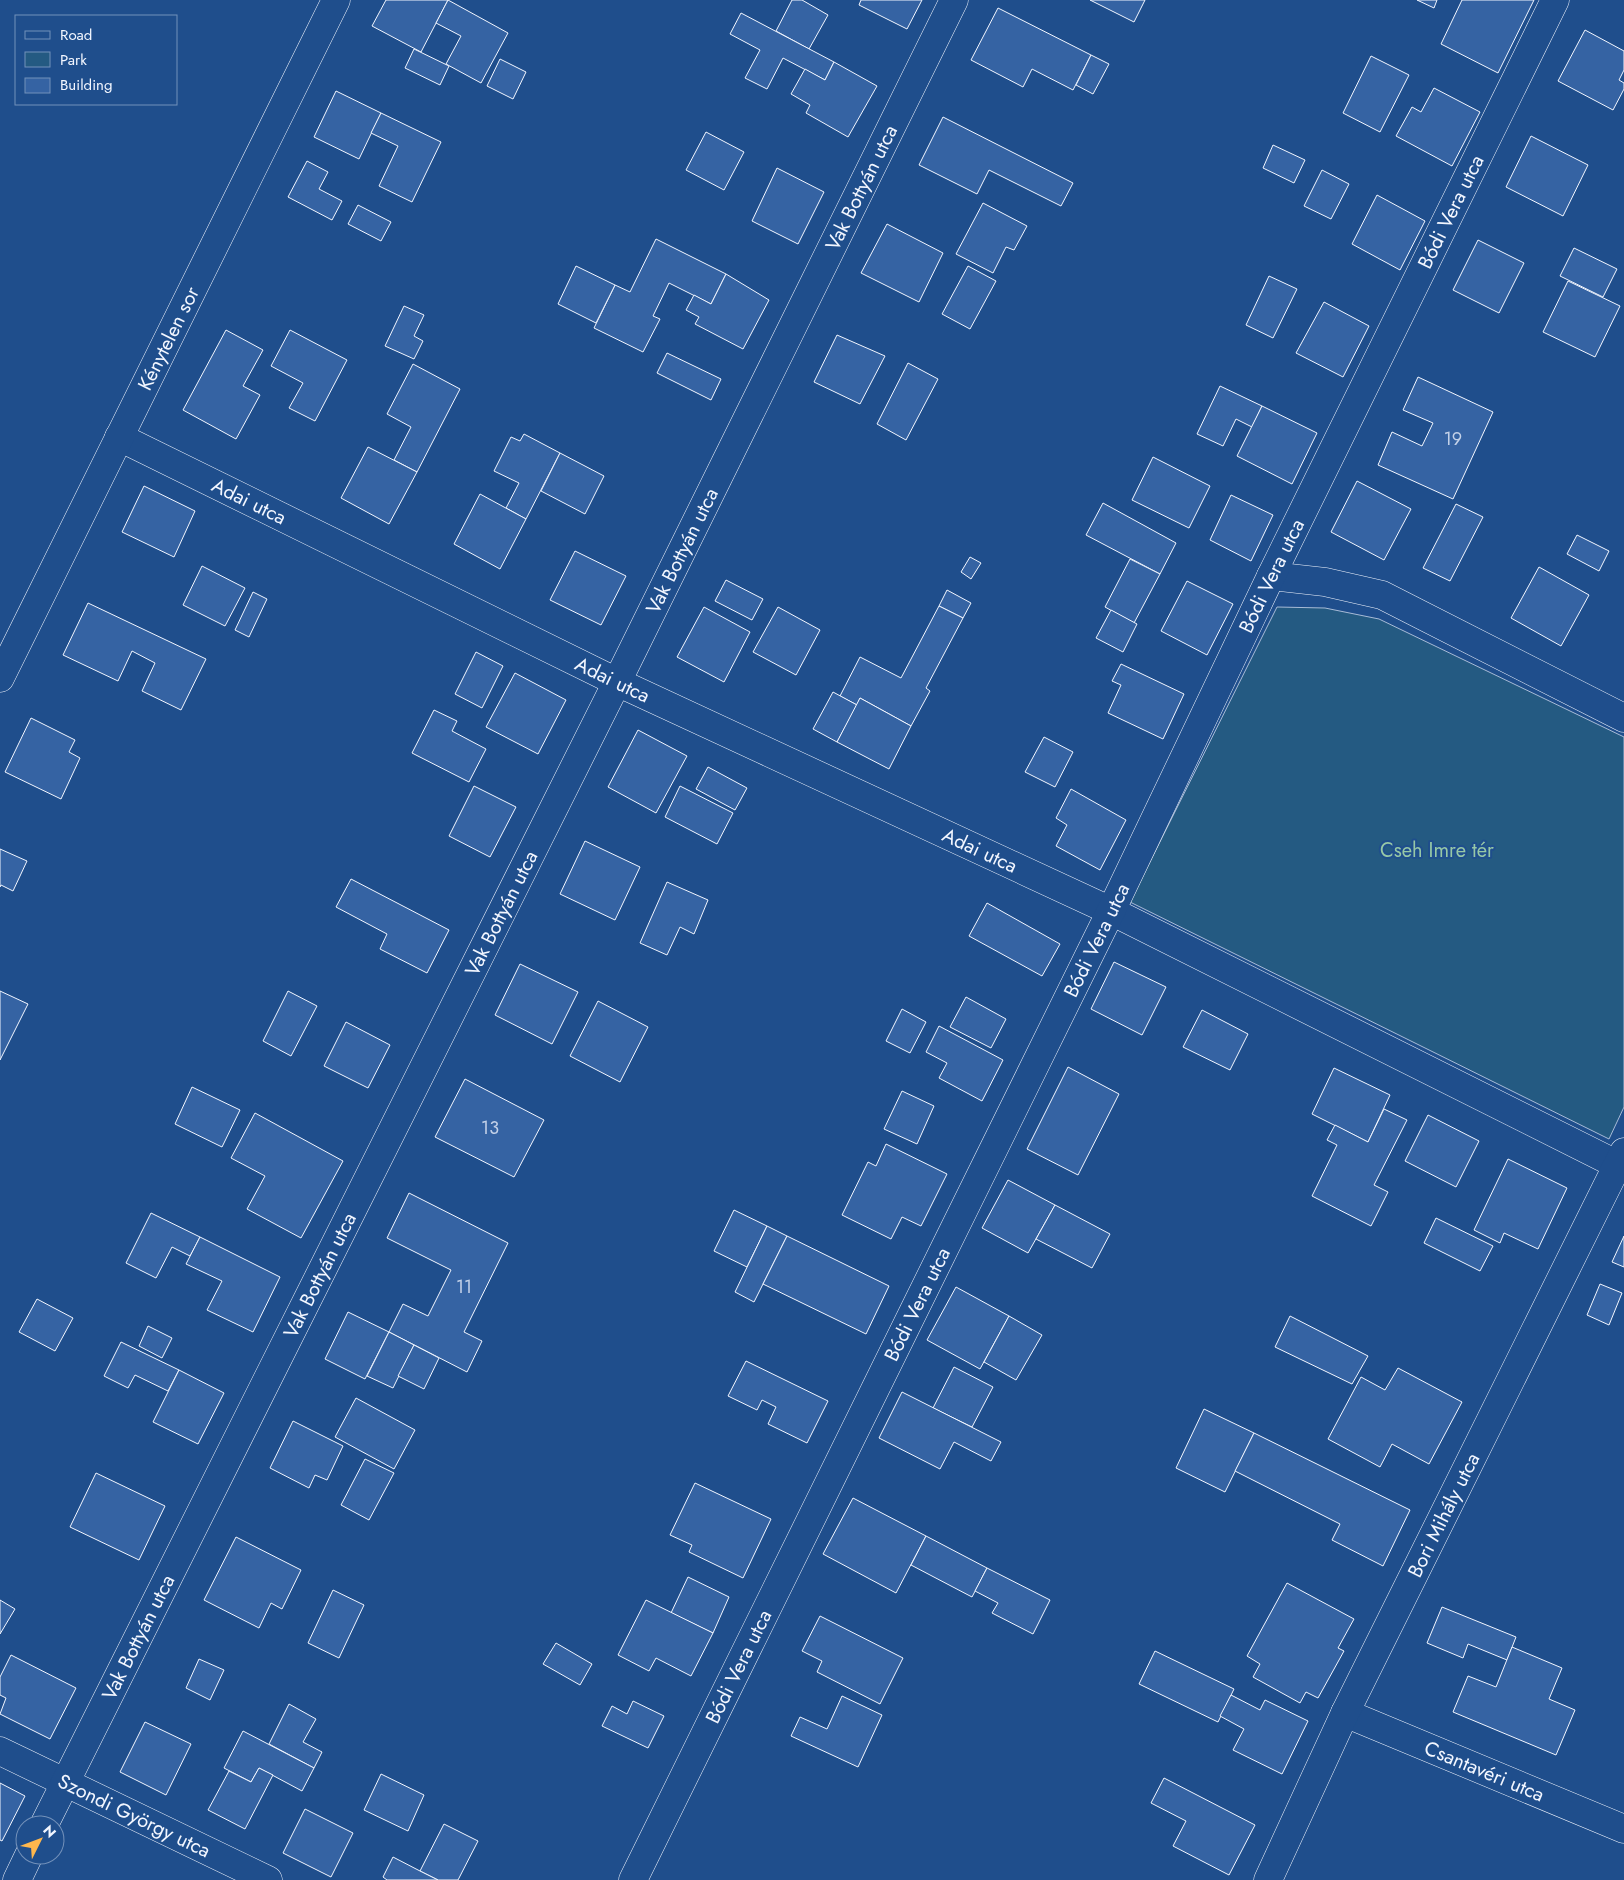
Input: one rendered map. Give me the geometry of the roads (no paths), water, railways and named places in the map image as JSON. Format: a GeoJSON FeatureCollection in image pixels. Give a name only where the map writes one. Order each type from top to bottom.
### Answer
{"type":"FeatureCollection","features":[{"type":"Feature","properties":{"kind":"street","name":"Kénytelen sor"},"geometry":{"type":"LineString","coordinates":[[0,678],[336,0]]}},
{"type":"Feature","properties":{"kind":"street","name":"Vak Bottyán utca"},"geometry":{"type":"LineString","coordinates":[[49,1815],[616,682],[954,0]]}},
{"type":"Feature","properties":{"kind":"street","name":"Bódi Vera utca"},"geometry":{"type":"LineString","coordinates":[[633,1880],[1111,911],[1271,576],[1555,0]]}},
{"type":"Feature","properties":{"kind":"street","name":"Adai utca"},"geometry":{"type":"LineString","coordinates":[[119,437],[616,682],[1111,911]]}},
{"type":"Feature","properties":{"kind":"street"},"geometry":{"type":"LineString","coordinates":[[1271,576],[1325,582],[1382,595],[1624,718]]}},
{"type":"Feature","properties":{"kind":"street"},"geometry":{"type":"LineString","coordinates":[[1111,911],[1622,1161]]}},
{"type":"Feature","properties":{"kind":"street","name":"Bori Mihály utca"},"geometry":{"type":"LineString","coordinates":[[1268,1880],[1345,1714],[1622,1161]]}},
{"type":"Feature","properties":{"kind":"street","name":"Csantavéri utca"},"geometry":{"type":"LineString","coordinates":[[1345,1714],[1624,1829]]}},
{"type":"Feature","properties":{"kind":"street","name":"Szondi György utca"},"geometry":{"type":"LineString","coordinates":[[0,1751],[268,1880]]}},
{"type":"Feature","properties":{"kind":"street"},"geometry":{"type":"LineString","coordinates":[[17,1880],[24,1865]]}},
{"type":"Feature","properties":{"kind":"park label","name":"Cseh Imre tér"},"geometry":{"type":"Point","coordinates":[1437,850]}}]}
